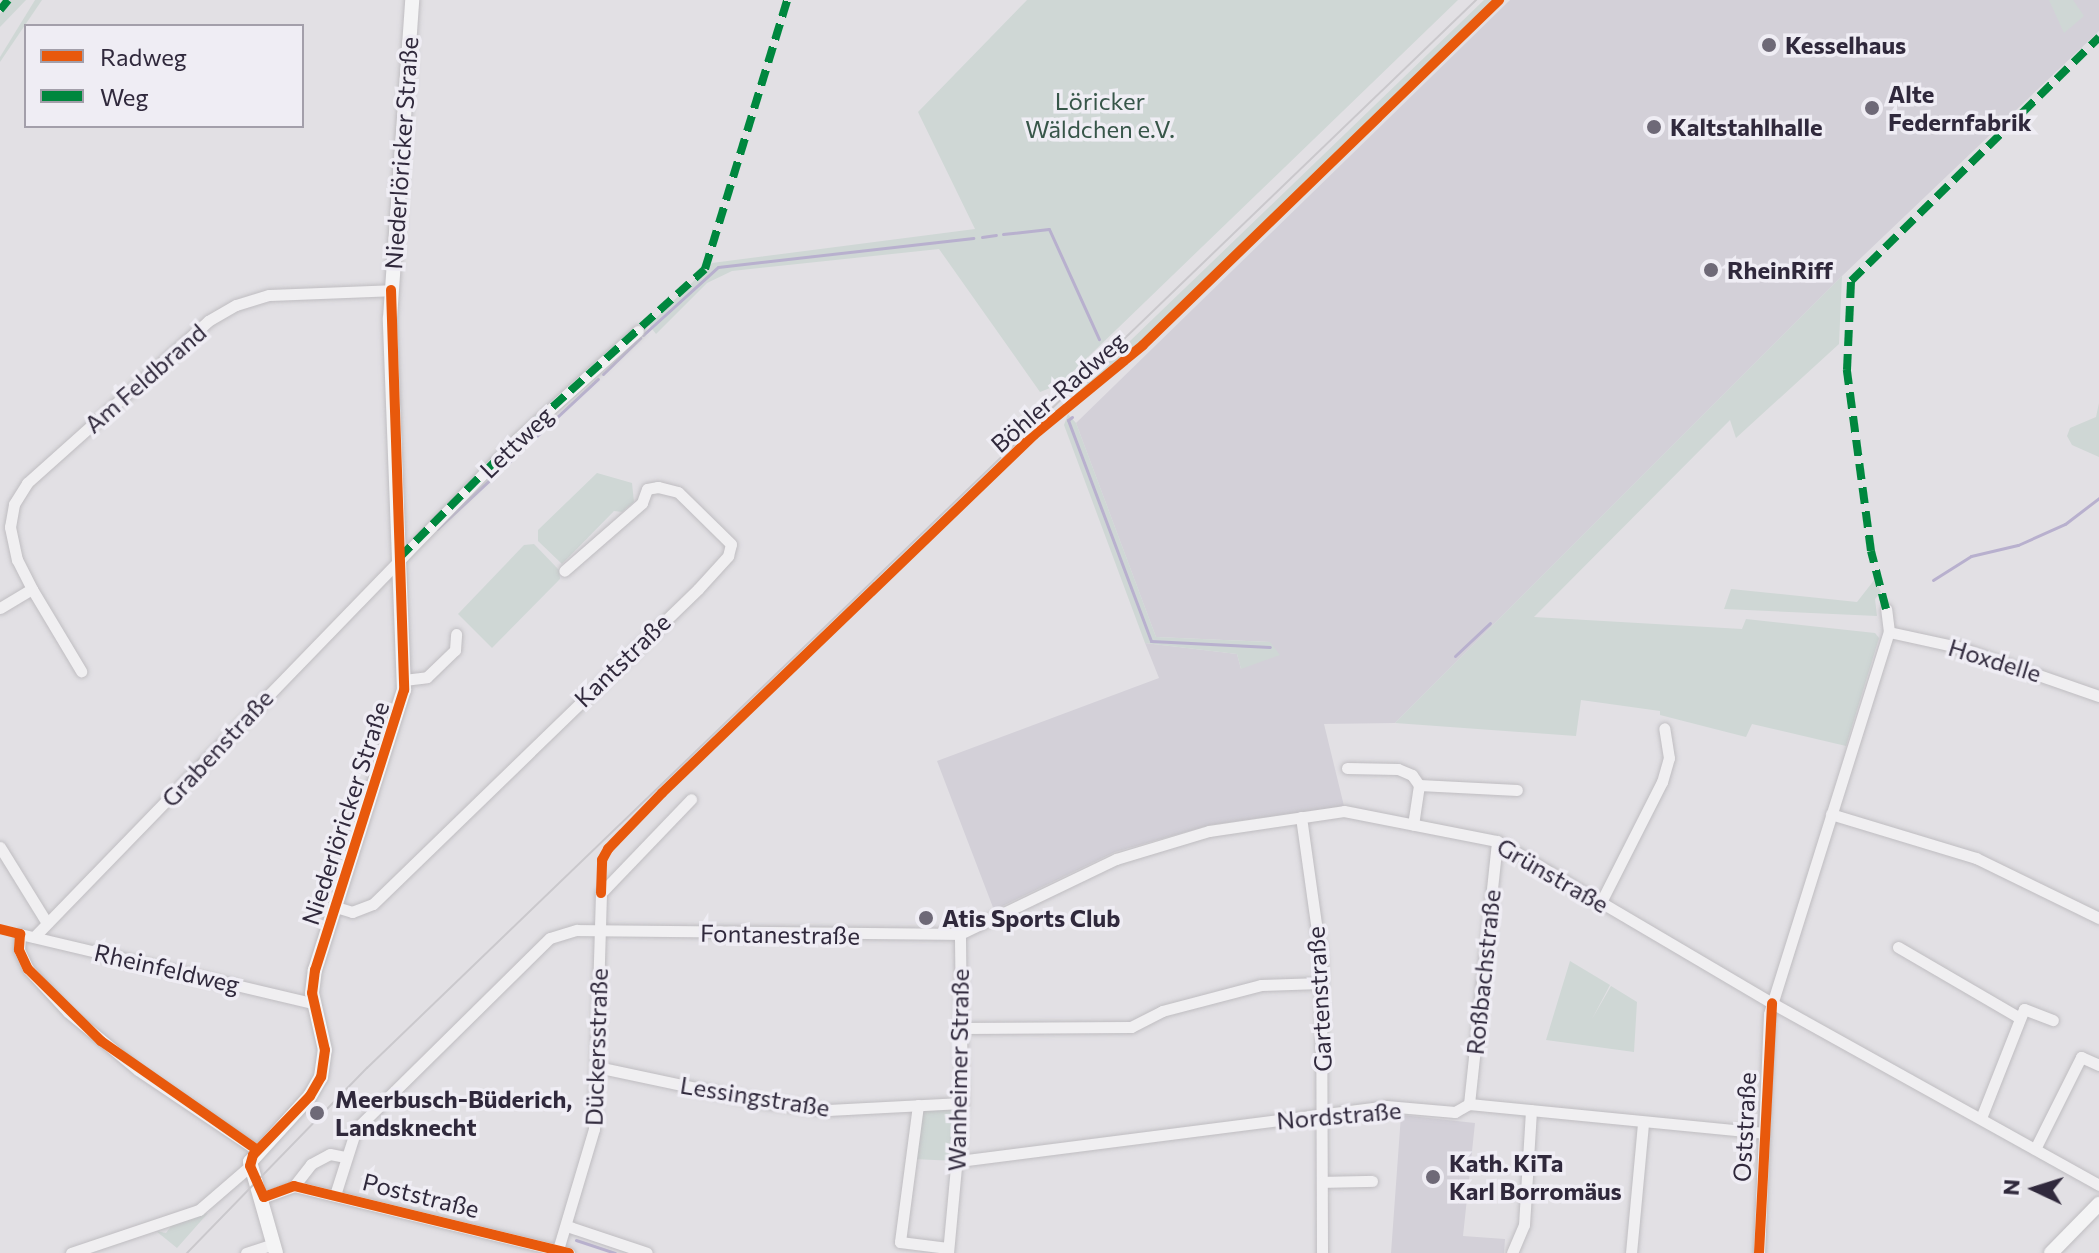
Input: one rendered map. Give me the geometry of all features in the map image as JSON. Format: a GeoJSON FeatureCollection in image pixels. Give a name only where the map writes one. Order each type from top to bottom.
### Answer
{"type":"FeatureCollection","features":[{"type":"Feature","properties":{"kind":"main road","name":"Niederlöricker Straße"},"geometry":{"type":"LineString","coordinates":[[251,1170],[257,1150],[310,1096],[321,1077],[325,1044],[313,1003],[315,970],[398,717],[404,680],[391,290],[412,0]]}},
{"type":"Feature","properties":{"kind":"main road"},"geometry":{"type":"LineString","coordinates":[[251,1170],[264,1197],[275,1249]]}},
{"type":"Feature","properties":{"kind":"main road"},"geometry":{"type":"LineString","coordinates":[[2051,1253],[2099,1204]]}},
{"type":"Feature","properties":{"kind":"street","name":"Am Feldbrand"},"geometry":{"type":"LineString","coordinates":[[81,671],[17,560],[10,527],[14,504],[27,483],[208,321],[236,305],[269,295],[391,290]]}},
{"type":"Feature","properties":{"kind":"street","name":"Lettweg"},"geometry":{"type":"LineString","coordinates":[[399,558],[517,439],[638,331]]}},
{"type":"Feature","properties":{"kind":"street","name":"Kantstraße"},"geometry":{"type":"LineString","coordinates":[[336,907],[352,912],[373,904],[698,589],[728,556],[731,544],[678,492],[658,487],[647,489],[642,503],[564,571]]}},
{"type":"Feature","properties":{"kind":"street","name":"Grabenstraße"},"geometry":{"type":"LineString","coordinates":[[34,937],[399,558]]}},
{"type":"Feature","properties":{"kind":"street"},"geometry":{"type":"LineString","coordinates":[[0,608],[32,589]]}},
{"type":"Feature","properties":{"kind":"street","name":"Oststraße"},"geometry":{"type":"LineString","coordinates":[[1759,1253],[1772,1003],[1889,632],[1886,609]]}},
{"type":"Feature","properties":{"kind":"street","name":"Hoxdelle"},"geometry":{"type":"LineString","coordinates":[[1889,632],[1958,647],[2099,696]]}},
{"type":"Feature","properties":{"kind":"street"},"geometry":{"type":"LineString","coordinates":[[404,680],[427,677],[455,650],[456,634]]}},
{"type":"Feature","properties":{"kind":"street"},"geometry":{"type":"LineString","coordinates":[[1601,902],[1662,782],[1669,758],[1664,728]]}},
{"type":"Feature","properties":{"kind":"street"},"geometry":{"type":"LineString","coordinates":[[1347,768],[1398,769],[1412,775],[1419,785],[1413,825]]}},
{"type":"Feature","properties":{"kind":"street"},"geometry":{"type":"LineString","coordinates":[[1419,785],[1517,790]]}},
{"type":"Feature","properties":{"kind":"street","name":"Dückersstraße"},"geometry":{"type":"LineString","coordinates":[[561,1252],[590,1152],[597,1067],[601,893],[691,799]]}},
{"type":"Feature","properties":{"kind":"street","name":"Grünstraße"},"geometry":{"type":"LineString","coordinates":[[960,934],[1116,859],[1209,831],[1344,811],[1497,841],[1772,1003],[2099,1185]]}},
{"type":"Feature","properties":{"kind":"street"},"geometry":{"type":"LineString","coordinates":[[1831,814],[1976,858],[2099,918]]}},
{"type":"Feature","properties":{"kind":"street","name":"Gartenstraße"},"geometry":{"type":"LineString","coordinates":[[1301,817],[1321,983],[1322,1253]]}},
{"type":"Feature","properties":{"kind":"street","name":"Roßbachstraße"},"geometry":{"type":"LineString","coordinates":[[1469,1104],[1497,841]]}},
{"type":"Feature","properties":{"kind":"street"},"geometry":{"type":"LineString","coordinates":[[0,847],[47,923]]}},
{"type":"Feature","properties":{"kind":"street","name":"Fontanestraße"},"geometry":{"type":"LineString","coordinates":[[335,1195],[356,1129],[550,938],[600,931],[960,934]]}},
{"type":"Feature","properties":{"kind":"street","name":"Rheinfeldweg"},"geometry":{"type":"LineString","coordinates":[[257,1150],[138,1070],[68,1012],[28,969],[19,950],[20,934],[313,1003]]}},
{"type":"Feature","properties":{"kind":"street","name":"Wanheimer Straße"},"geometry":{"type":"LineString","coordinates":[[948,1251],[959,1161],[962,1103],[960,934]]}},
{"type":"Feature","properties":{"kind":"street"},"geometry":{"type":"LineString","coordinates":[[1898,947],[2020,1018]]}},
{"type":"Feature","properties":{"kind":"street"},"geometry":{"type":"LineString","coordinates":[[962,1028],[1131,1027],[1162,1011],[1261,985],[1321,983]]}},
{"type":"Feature","properties":{"kind":"street"},"geometry":{"type":"LineString","coordinates":[[1981,1118],[2024,1009],[2053,1020]]}},
{"type":"Feature","properties":{"kind":"street"},"geometry":{"type":"LineString","coordinates":[[2035,1149],[2081,1057],[2099,1065]]}},
{"type":"Feature","properties":{"kind":"street","name":"Lessingstraße"},"geometry":{"type":"LineString","coordinates":[[597,1067],[761,1102],[828,1110],[962,1103]]}},
{"type":"Feature","properties":{"kind":"street","name":"Nordstraße"},"geometry":{"type":"LineString","coordinates":[[959,1161],[1386,1106],[1455,1112],[1469,1104],[1764,1133]]}},
{"type":"Feature","properties":{"kind":"street"},"geometry":{"type":"LineString","coordinates":[[918,1105],[900,1242],[948,1251]]}},
{"type":"Feature","properties":{"kind":"street"},"geometry":{"type":"LineString","coordinates":[[1512,1253],[1524,1225],[1531,1110]]}},
{"type":"Feature","properties":{"kind":"street"},"geometry":{"type":"LineString","coordinates":[[1631,1253],[1643,1123]]}},
{"type":"Feature","properties":{"kind":"street"},"geometry":{"type":"LineString","coordinates":[[264,1197],[294,1186],[311,1164],[330,1154],[346,1157]]}},
{"type":"Feature","properties":{"kind":"street"},"geometry":{"type":"LineString","coordinates":[[71,1253],[199,1210],[251,1170]]}},
{"type":"Feature","properties":{"kind":"street"},"geometry":{"type":"LineString","coordinates":[[1323,1182],[1372,1181]]}},
{"type":"Feature","properties":{"kind":"street","name":"Poststraße"},"geometry":{"type":"LineString","coordinates":[[294,1186],[561,1252]]}},
{"type":"Feature","properties":{"kind":"street"},"geometry":{"type":"LineString","coordinates":[[567,1226],[647,1253]]}},
{"type":"Feature","properties":{"kind":"street"},"geometry":{"type":"LineString","coordinates":[[246,1253],[275,1249]]}},
{"type":"Feature","properties":{"kind":"shaded area"},"geometry":{"type":"Polygon","coordinates":[[[1510,0],[2099,0],[2099,31],[1842,276],[1395,723],[1324,724],[1344,806],[1210,825],[1115,852],[994,910],[937,761],[1159,678],[1145,643],[1237,654],[1241,669],[1270,642],[1156,637],[1076,423],[1510,0]]]}},
{"type":"Feature","properties":{"kind":"shaded area","name":"Kath. KiTa Karl Borromäus"},"geometry":{"type":"Polygon","coordinates":[[[1401,1115],[1475,1123],[1463,1236],[1505,1239],[1504,1253],[1391,1253],[1401,1115]]]}},
{"type":"Feature","properties":{"kind":"green space"},"geometry":{"type":"Polygon","coordinates":[[[10,0],[26,0],[0,27],[0,14],[10,0]]]}},
{"type":"Feature","properties":{"kind":"green space"},"geometry":{"type":"Polygon","coordinates":[[[35,0],[42,0],[0,62],[0,57],[35,0]]]}},
{"type":"Feature","properties":{"kind":"green space","name":"Löricker Wäldchen e.V."},"geometry":{"type":"Polygon","coordinates":[[[1027,0],[1458,0],[1060,384],[1040,392],[939,249],[732,271],[707,283],[656,334],[649,325],[712,263],[975,229],[918,112],[1027,0]]]}},
{"type":"Feature","properties":{"kind":"green space"},"geometry":{"type":"Polygon","coordinates":[[[1484,0],[1494,0],[1142,342],[1081,397],[1075,394],[1484,0]]]}},
{"type":"Feature","properties":{"kind":"green space"},"geometry":{"type":"Polygon","coordinates":[[[2049,0],[2073,0],[2084,16],[2064,33],[2049,0]]]}},
{"type":"Feature","properties":{"kind":"green space"},"geometry":{"type":"Polygon","coordinates":[[[1842,276],[1839,344],[1736,438],[1730,420],[1534,617],[1742,629],[1746,619],[1875,633],[1879,638],[1846,746],[1752,724],[1746,737],[1660,715],[1660,711],[1581,700],[1576,736],[1395,723],[1842,276]]]}},
{"type":"Feature","properties":{"kind":"green space"},"geometry":{"type":"Polygon","coordinates":[[[2099,403],[2099,457],[2072,445],[2067,436],[2070,428],[2096,417],[2099,403]]]}},
{"type":"Feature","properties":{"kind":"green space"},"geometry":{"type":"Polygon","coordinates":[[[1068,414],[1076,423],[1156,637],[1270,642],[1280,655],[1241,669],[1237,654],[1145,643],[1064,425],[1068,414]]]}},
{"type":"Feature","properties":{"kind":"green space"},"geometry":{"type":"Polygon","coordinates":[[[597,473],[632,483],[634,502],[622,512],[614,511],[562,564],[538,541],[538,530],[597,473]]]}},
{"type":"Feature","properties":{"kind":"green space"},"geometry":{"type":"Polygon","coordinates":[[[534,544],[559,570],[560,579],[492,648],[458,614],[524,545],[534,544]]]}},
{"type":"Feature","properties":{"kind":"green space"},"geometry":{"type":"Polygon","coordinates":[[[1875,579],[1881,592],[1875,599],[1877,616],[1724,609],[1731,589],[1857,602],[1875,579]]]}},
{"type":"Feature","properties":{"kind":"green space"},"geometry":{"type":"Polygon","coordinates":[[[1570,961],[1610,985],[1592,1019],[1611,986],[1637,1002],[1634,1052],[1546,1040],[1570,961]]]}},
{"type":"Feature","properties":{"kind":"green space"},"geometry":{"type":"Polygon","coordinates":[[[958,1108],[955,1161],[914,1159],[920,1109],[958,1108]]]}},
{"type":"Feature","properties":{"kind":"green space"},"geometry":{"type":"Polygon","coordinates":[[[208,1213],[177,1248],[156,1231],[166,1233],[172,1225],[208,1213]]]}},
{"type":"Feature","properties":{"kind":"waterway"},"geometry":{"type":"LineString","coordinates":[[1003,234],[1049,229],[1099,339]]}},
{"type":"Feature","properties":{"kind":"waterway"},"geometry":{"type":"LineString","coordinates":[[982,237],[996,235]]}},
{"type":"Feature","properties":{"kind":"waterway"},"geometry":{"type":"LineString","coordinates":[[643,335],[718,267],[973,238]]}},
{"type":"Feature","properties":{"kind":"waterway"},"geometry":{"type":"LineString","coordinates":[[603,374],[640,338]]}},
{"type":"Feature","properties":{"kind":"waterway"},"geometry":{"type":"LineString","coordinates":[[437,529],[598,379]]}},
{"type":"Feature","properties":{"kind":"waterway"},"geometry":{"type":"LineString","coordinates":[[1072,417],[1068,420],[1151,641],[1270,647]]}},
{"type":"Feature","properties":{"kind":"waterway"},"geometry":{"type":"LineString","coordinates":[[1933,580],[1971,556],[2018,545],[2065,524],[2099,498]]}},
{"type":"Feature","properties":{"kind":"waterway"},"geometry":{"type":"LineString","coordinates":[[1455,656],[1490,623]]}},
{"type":"Feature","properties":{"kind":"waterway"},"geometry":{"type":"LineString","coordinates":[[576,1240],[615,1253]]}},
{"type":"Feature","properties":{"kind":"tram line"},"geometry":{"type":"LineString","coordinates":[[187,1253],[367,1068],[1476,0]]}},
{"type":"Feature","properties":{"kind":"marked path"},"geometry":{"type":"LineString","coordinates":[[0,10],[8,0]]}},
{"type":"Feature","properties":{"kind":"marked path"},"geometry":{"type":"LineString","coordinates":[[399,558],[517,439],[705,269],[787,0]]}},
{"type":"Feature","properties":{"kind":"marked path"},"geometry":{"type":"LineString","coordinates":[[1886,609],[1871,551],[1847,370],[1851,281],[2099,37]]}},
{"type":"Feature","properties":{"kind":"cycle path","name":"Böhler-Radweg"},"geometry":{"type":"LineString","coordinates":[[601,893],[602,860],[608,849],[662,793],[1034,435],[1143,345],[1499,0]]}},
{"type":"Feature","properties":{"kind":"cycle path"},"geometry":{"type":"LineString","coordinates":[[391,290],[404,690],[315,970],[312,993],[325,1050],[321,1077],[310,1096],[253,1155],[250,1166],[264,1197],[294,1186],[569,1253]]}},
{"type":"Feature","properties":{"kind":"cycle path"},"geometry":{"type":"LineString","coordinates":[[0,929],[20,934],[19,950],[28,969],[101,1041],[257,1150]]}},
{"type":"Feature","properties":{"kind":"cycle path"},"geometry":{"type":"LineString","coordinates":[[1759,1253],[1772,1003]]}},
{"type":"Feature","properties":{"kind":"place","name":"Kesselhaus"},"geometry":{"type":"Point","coordinates":[1769,45]}},
{"type":"Feature","properties":{"kind":"place","name":"Alte Federnfabrik"},"geometry":{"type":"Point","coordinates":[1872,108]}},
{"type":"Feature","properties":{"kind":"place","name":"Kaltstahlhalle"},"geometry":{"type":"Point","coordinates":[1654,127]}},
{"type":"Feature","properties":{"kind":"place","name":"RheinRiff"},"geometry":{"type":"Point","coordinates":[1711,270]}},
{"type":"Feature","properties":{"kind":"place","name":"Atis Sports Club"},"geometry":{"type":"Point","coordinates":[926,918]}},
{"type":"Feature","properties":{"kind":"place","name":"Meerbusch-Büderich, Landsknecht"},"geometry":{"type":"Point","coordinates":[317,1113]}},
{"type":"Feature","properties":{"kind":"place","name":"Kath. KiTa Karl Borromäus"},"geometry":{"type":"Point","coordinates":[1433,1177]}}]}
